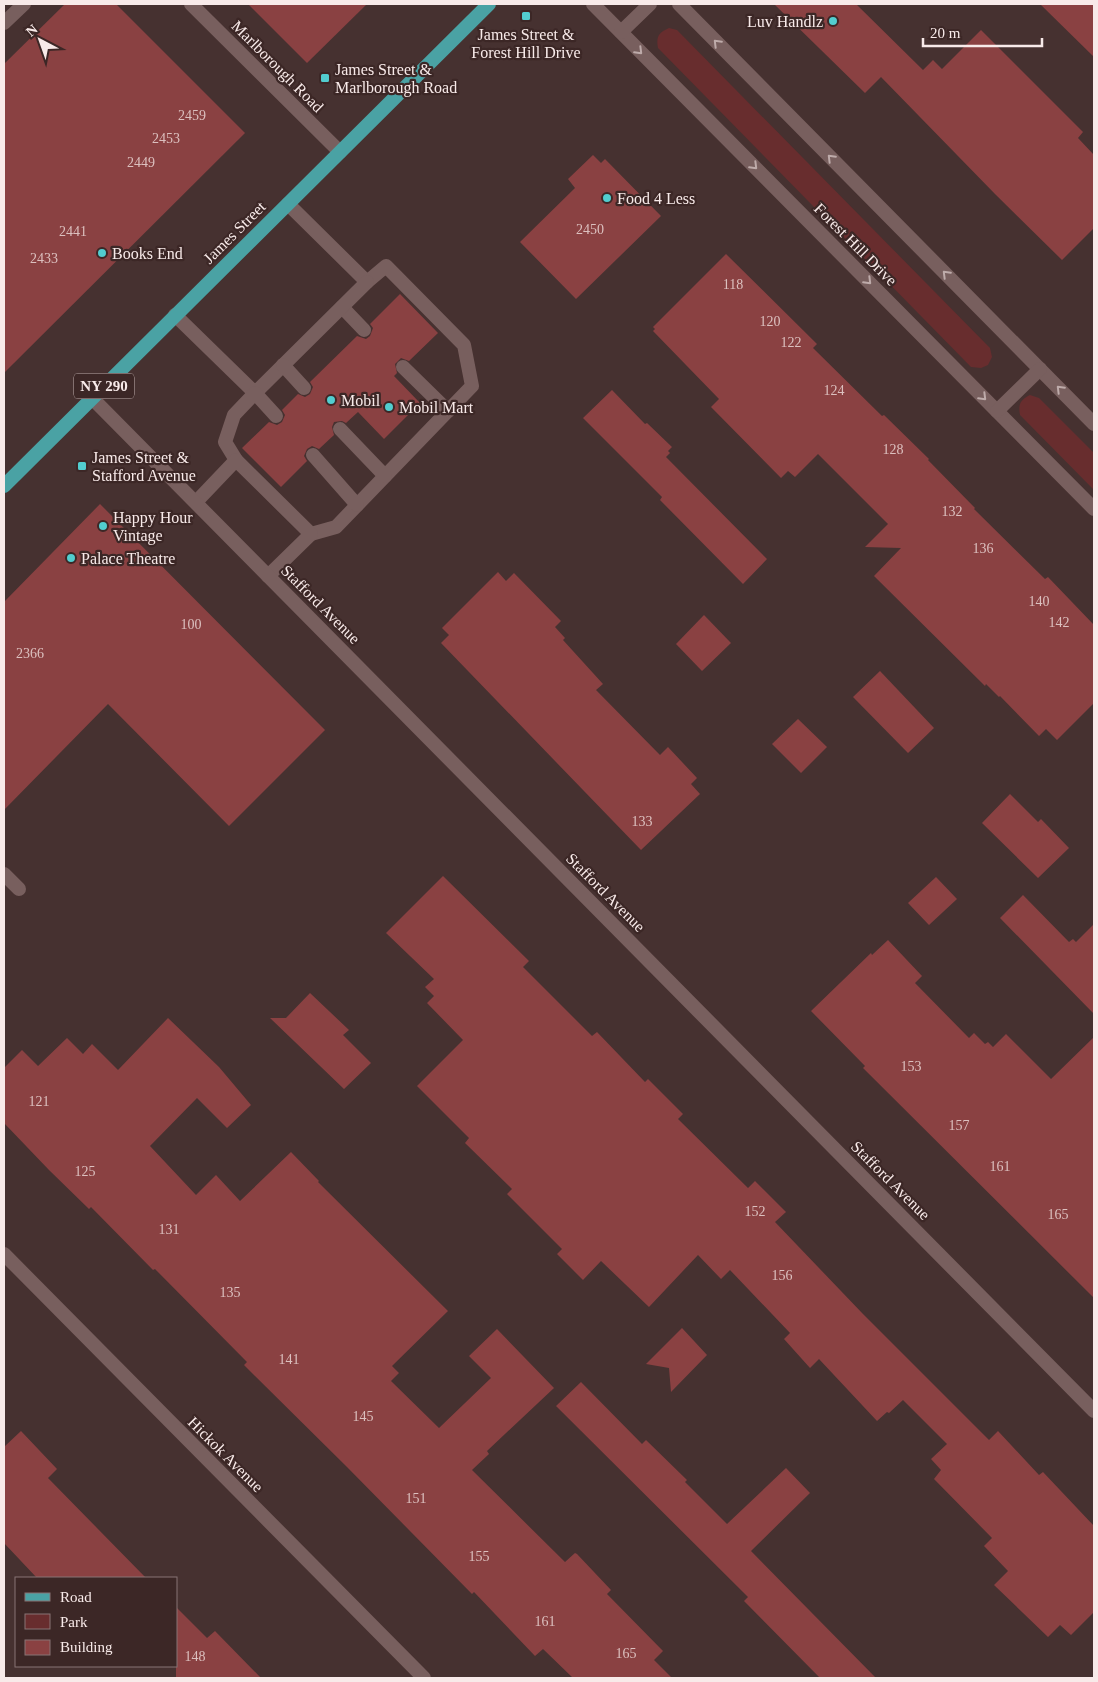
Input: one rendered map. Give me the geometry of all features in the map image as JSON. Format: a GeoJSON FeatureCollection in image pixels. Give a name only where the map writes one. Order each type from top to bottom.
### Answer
{"type":"FeatureCollection","features":[{"type":"Feature","properties":{"kind":"main road","name":"James Street"},"geometry":{"type":"LineString","coordinates":[[4,486],[489,4]]}},
{"type":"Feature","properties":{"kind":"street"},"geometry":{"type":"LineString","coordinates":[[4,23],[24,4]]}},
{"type":"Feature","properties":{"kind":"street","name":"Marlborough Road"},"geometry":{"type":"LineString","coordinates":[[191,4],[340,152]]}},
{"type":"Feature","properties":{"kind":"street","name":"Forest Hill Drive"},"geometry":{"type":"LineString","coordinates":[[593,4],[1094,509]]}},
{"type":"Feature","properties":{"kind":"street"},"geometry":{"type":"LineString","coordinates":[[621,32],[650,4]]}},
{"type":"Feature","properties":{"kind":"street"},"geometry":{"type":"LineString","coordinates":[[679,4],[1094,424]]}},
{"type":"Feature","properties":{"kind":"street"},"geometry":{"type":"LineString","coordinates":[[288,204],[367,282]]}},
{"type":"Feature","properties":{"kind":"street"},"geometry":{"type":"LineString","coordinates":[[268,576],[311,534],[336,527],[472,386],[464,345],[386,266],[367,282],[282,365],[234,415],[225,442],[236,460],[311,534]]}},
{"type":"Feature","properties":{"kind":"street"},"geometry":{"type":"LineString","coordinates":[[342,307],[364,330]]}},
{"type":"Feature","properties":{"kind":"street"},"geometry":{"type":"LineString","coordinates":[[175,315],[276,416]]}},
{"type":"Feature","properties":{"kind":"street"},"geometry":{"type":"LineString","coordinates":[[282,365],[304,388]]}},
{"type":"Feature","properties":{"kind":"street"},"geometry":{"type":"LineString","coordinates":[[403,367],[448,411]]}},
{"type":"Feature","properties":{"kind":"street"},"geometry":{"type":"LineString","coordinates":[[997,411],[1040,369]]}},
{"type":"Feature","properties":{"kind":"street","name":"Stafford Avenue"},"geometry":{"type":"LineString","coordinates":[[92,398],[1094,1411]]}},
{"type":"Feature","properties":{"kind":"street"},"geometry":{"type":"LineString","coordinates":[[340,429],[385,476]]}},
{"type":"Feature","properties":{"kind":"street"},"geometry":{"type":"LineString","coordinates":[[313,455],[357,505]]}},
{"type":"Feature","properties":{"kind":"street"},"geometry":{"type":"LineString","coordinates":[[196,502],[236,460]]}},
{"type":"Feature","properties":{"kind":"street"},"geometry":{"type":"LineString","coordinates":[[4,874],[19,889]]}},
{"type":"Feature","properties":{"kind":"street","name":"Hickok Avenue"},"geometry":{"type":"LineString","coordinates":[[4,1254],[424,1678]]}},
{"type":"Feature","properties":{"kind":"green space"},"geometry":{"type":"Polygon","coordinates":[[[669,28],[677,30],[990,348],[992,357],[988,365],[981,368],[971,367],[658,48],[657,41],[659,36],[669,28]]]}},
{"type":"Feature","properties":{"kind":"green space"},"geometry":{"type":"Polygon","coordinates":[[[1030,395],[1039,398],[1094,453],[1094,490],[1020,415],[1020,403],[1030,395]]]}},
{"type":"Feature","properties":{"kind":"building"},"geometry":{"type":"Polygon","coordinates":[[[65,4],[116,4],[245,133],[4,373],[4,64],[65,4]]]}},
{"type":"Feature","properties":{"kind":"building"},"geometry":{"type":"Polygon","coordinates":[[[248,4],[367,4],[307,63],[248,4]]]}},
{"type":"Feature","properties":{"kind":"building"},"geometry":{"type":"Polygon","coordinates":[[[774,4],[856,4],[923,70],[933,60],[942,69],[981,30],[1083,132],[1078,138],[1094,155],[1094,228],[1062,260],[881,77],[865,93],[774,4]]]}},
{"type":"Feature","properties":{"kind":"building"},"geometry":{"type":"Polygon","coordinates":[[[1040,4],[1094,4],[1094,57],[1040,4]]]}},
{"type":"Feature","properties":{"kind":"building"},"geometry":{"type":"Polygon","coordinates":[[[593,155],[601,163],[605,159],[661,216],[576,299],[520,242],[575,188],[568,179],[593,155]]]}},
{"type":"Feature","properties":{"kind":"building"},"geometry":{"type":"Polygon","coordinates":[[[726,254],[817,344],[813,348],[929,459],[974,509],[1045,579],[1048,577],[1094,625],[1094,703],[1057,740],[1046,729],[1039,736],[1000,696],[986,684],[985,686],[874,576],[901,548],[865,547],[888,524],[818,454],[795,477],[788,471],[781,478],[711,407],[719,399],[653,331],[655,329],[653,327],[726,254]]]}},
{"type":"Feature","properties":{"kind":"building","name":"Mobil"},"geometry":{"type":"Polygon","coordinates":[[[400,294],[438,333],[409,361],[401,358],[395,364],[397,373],[394,376],[420,403],[384,439],[358,412],[346,423],[342,421],[334,422],[332,427],[334,435],[319,449],[312,446],[307,449],[304,456],[307,461],[281,487],[242,448],[269,422],[277,425],[282,422],[285,415],[282,410],[298,394],[305,397],[310,394],[313,387],[310,382],[357,336],[366,339],[370,336],[373,328],[370,324],[400,294]]]}},
{"type":"Feature","properties":{"kind":"building"},"geometry":{"type":"Polygon","coordinates":[[[612,390],[645,424],[647,423],[672,447],[666,457],[767,559],[743,584],[660,500],[662,497],[583,418],[612,390]]]}},
{"type":"Feature","properties":{"kind":"building"},"geometry":{"type":"Polygon","coordinates":[[[100,504],[325,730],[229,826],[108,704],[4,810],[4,602],[100,504]]]}},
{"type":"Feature","properties":{"kind":"building"},"geometry":{"type":"Polygon","coordinates":[[[498,572],[506,581],[514,573],[561,621],[555,627],[565,638],[563,640],[603,684],[596,690],[660,755],[668,747],[697,778],[691,784],[700,794],[641,850],[441,643],[449,635],[442,628],[498,572]]]}},
{"type":"Feature","properties":{"kind":"building"},"geometry":{"type":"Polygon","coordinates":[[[704,615],[731,643],[702,671],[676,644],[704,615]]]}},
{"type":"Feature","properties":{"kind":"building"},"geometry":{"type":"Polygon","coordinates":[[[880,671],[934,728],[908,753],[853,697],[880,671]]]}},
{"type":"Feature","properties":{"kind":"building"},"geometry":{"type":"Polygon","coordinates":[[[798,719],[827,747],[801,773],[772,744],[798,719]]]}},
{"type":"Feature","properties":{"kind":"building"},"geometry":{"type":"Polygon","coordinates":[[[1010,794],[1038,822],[1041,819],[1069,848],[1038,878],[982,823],[1010,794]]]}},
{"type":"Feature","properties":{"kind":"building"},"geometry":{"type":"Polygon","coordinates":[[[443,876],[529,961],[523,967],[592,1036],[597,1032],[645,1082],[648,1079],[683,1114],[678,1119],[748,1188],[755,1181],[786,1212],[775,1222],[863,1314],[989,1440],[998,1431],[1039,1475],[1043,1472],[1094,1526],[1094,1612],[1071,1635],[1060,1625],[1048,1637],[994,1585],[1008,1571],[984,1546],[992,1538],[934,1479],[941,1470],[931,1459],[947,1444],[903,1400],[877,1421],[819,1359],[810,1368],[784,1339],[790,1333],[730,1270],[721,1279],[698,1255],[649,1307],[601,1261],[583,1280],[557,1254],[562,1249],[507,1194],[512,1189],[465,1143],[469,1138],[417,1086],[463,1040],[427,1003],[434,996],[425,987],[434,979],[386,933],[443,876]]]}},
{"type":"Feature","properties":{"kind":"building"},"geometry":{"type":"Polygon","coordinates":[[[936,877],[957,899],[929,925],[908,903],[936,877]]]}},
{"type":"Feature","properties":{"kind":"building"},"geometry":{"type":"Polygon","coordinates":[[[1023,895],[1069,942],[1073,939],[1076,942],[1094,924],[1094,1014],[1000,918],[1023,895]]]}},
{"type":"Feature","properties":{"kind":"building"},"geometry":{"type":"Polygon","coordinates":[[[888,940],[922,976],[915,983],[969,1038],[974,1033],[985,1044],[988,1042],[993,1047],[1006,1034],[1051,1079],[1094,1037],[1094,1298],[863,1068],[865,1066],[811,1011],[871,953],[872,955],[888,940]]]}},
{"type":"Feature","properties":{"kind":"building"},"geometry":{"type":"Polygon","coordinates":[[[310,993],[349,1030],[343,1035],[371,1063],[344,1089],[270,1018],[286,1018],[310,993]]]}},
{"type":"Feature","properties":{"kind":"building"},"geometry":{"type":"Polygon","coordinates":[[[168,1018],[219,1067],[251,1105],[227,1128],[197,1098],[150,1146],[196,1195],[216,1175],[240,1201],[291,1152],[318,1182],[448,1311],[392,1366],[399,1373],[391,1381],[439,1428],[491,1378],[469,1356],[497,1329],[554,1388],[487,1451],[489,1454],[472,1470],[565,1562],[575,1553],[577,1554],[611,1590],[607,1594],[663,1651],[654,1660],[672,1678],[573,1678],[543,1649],[535,1656],[474,1592],[472,1594],[244,1365],[247,1362],[155,1269],[153,1270],[91,1207],[89,1209],[4,1123],[4,1068],[22,1050],[38,1066],[67,1038],[83,1054],[92,1044],[118,1070],[168,1018]]]}},
{"type":"Feature","properties":{"kind":"building"},"geometry":{"type":"Polygon","coordinates":[[[682,1328],[707,1355],[671,1392],[669,1368],[646,1364],[682,1328]]]}},
{"type":"Feature","properties":{"kind":"building"},"geometry":{"type":"Polygon","coordinates":[[[581,1382],[642,1444],[646,1440],[687,1480],[685,1482],[727,1524],[786,1468],[810,1493],[751,1551],[876,1678],[820,1678],[744,1601],[748,1597],[556,1406],[581,1382]]]}},
{"type":"Feature","properties":{"kind":"building"},"geometry":{"type":"Polygon","coordinates":[[[21,1431],[57,1469],[48,1478],[145,1577],[36,1577],[4,1543],[4,1447],[21,1431]]]}},
{"type":"Feature","properties":{"kind":"building"},"geometry":{"type":"Polygon","coordinates":[[[178,1609],[207,1638],[215,1631],[261,1678],[176,1678],[176,1667],[178,1667],[178,1609]]]}},
{"type":"Feature","properties":{"kind":"place","name":"James Street & Forest Hill Drive"},"geometry":{"type":"Point","coordinates":[526,16]}},
{"type":"Feature","properties":{"kind":"place","name":"Luv Handlz"},"geometry":{"type":"Point","coordinates":[833,21]}},
{"type":"Feature","properties":{"kind":"place","name":"James Street & Marlborough Road"},"geometry":{"type":"Point","coordinates":[325,78]}},
{"type":"Feature","properties":{"kind":"place","name":"Food 4 Less"},"geometry":{"type":"Point","coordinates":[607,198]}},
{"type":"Feature","properties":{"kind":"place","name":"Books End"},"geometry":{"type":"Point","coordinates":[102,253]}},
{"type":"Feature","properties":{"kind":"place","name":"Mobil"},"geometry":{"type":"Point","coordinates":[331,400]}},
{"type":"Feature","properties":{"kind":"place","name":"Mobil Mart"},"geometry":{"type":"Point","coordinates":[389,407]}},
{"type":"Feature","properties":{"kind":"place","name":"James Street & Stafford Avenue"},"geometry":{"type":"Point","coordinates":[82,466]}},
{"type":"Feature","properties":{"kind":"place","name":"Happy Hour Vintage"},"geometry":{"type":"Point","coordinates":[103,526]}},
{"type":"Feature","properties":{"kind":"place","name":"Palace Theatre"},"geometry":{"type":"Point","coordinates":[71,558]}}]}
